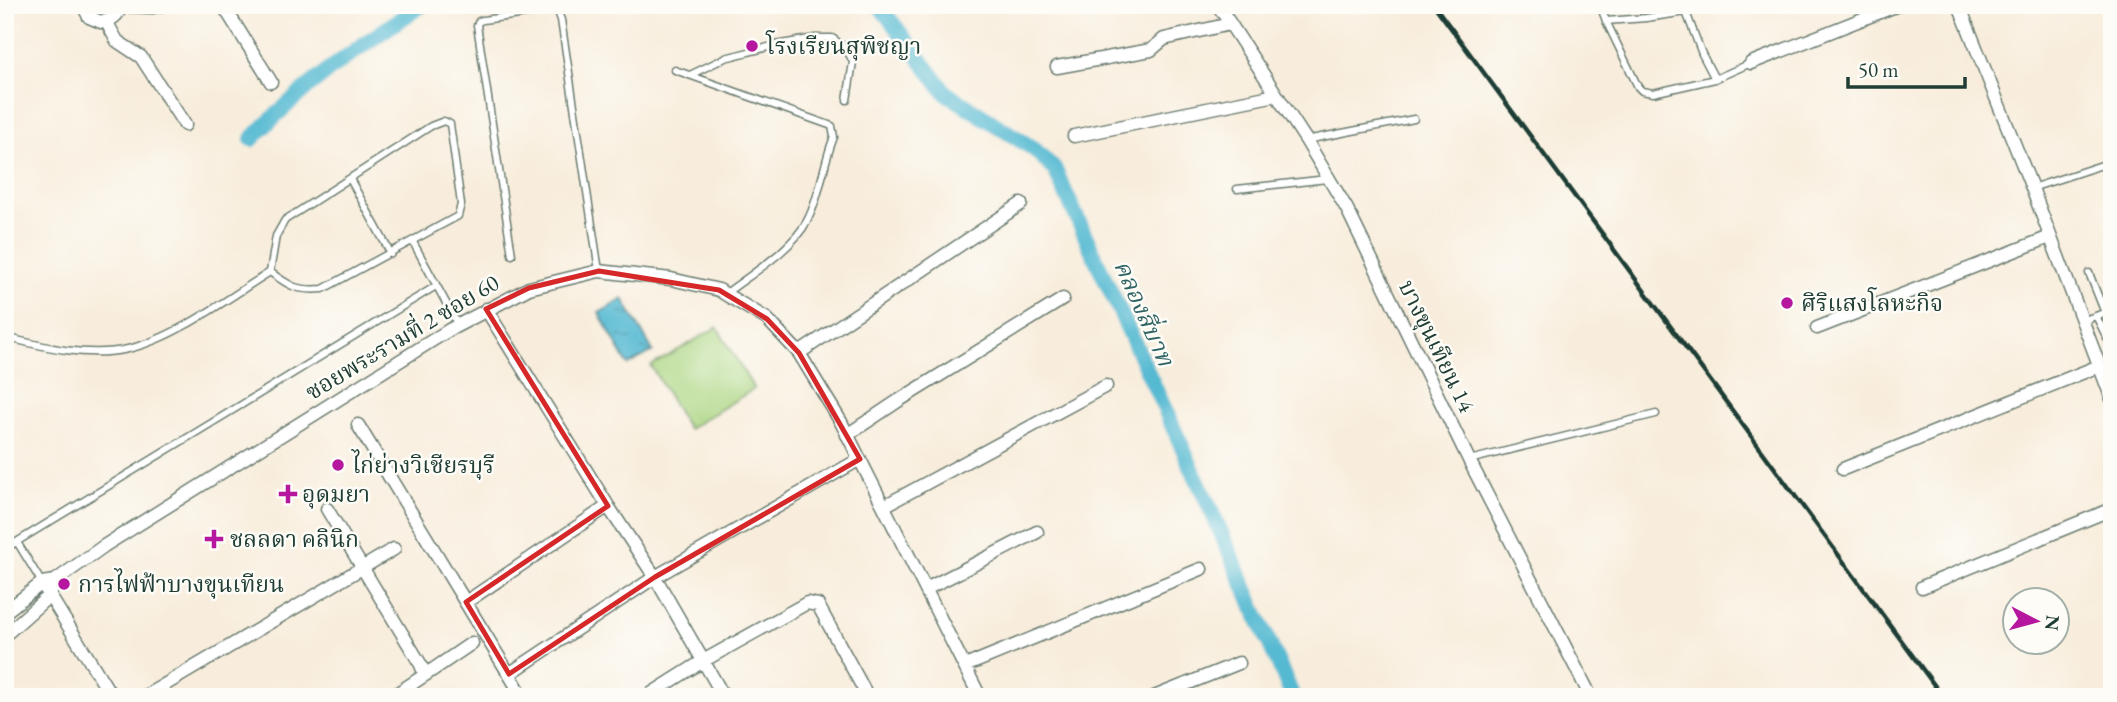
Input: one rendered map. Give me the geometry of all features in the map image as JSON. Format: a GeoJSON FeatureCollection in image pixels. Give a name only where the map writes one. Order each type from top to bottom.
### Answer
{"type":"FeatureCollection","features":[{"type":"Feature","properties":{"kind":"street"},"geometry":{"type":"LineString","coordinates":[[83,5],[89,17],[106,22],[114,18],[122,6],[162,5]]}},
{"type":"Feature","properties":{"kind":"street"},"geometry":{"type":"LineString","coordinates":[[223,5],[271,82]]}},
{"type":"Feature","properties":{"kind":"street","name":"บางขุนเทียน 14"},"geometry":{"type":"LineString","coordinates":[[1218,5],[1306,140],[1347,209],[1469,460],[1591,697]]}},
{"type":"Feature","properties":{"kind":"street"},"geometry":{"type":"LineString","coordinates":[[1751,63],[1898,5]]}},
{"type":"Feature","properties":{"kind":"street"},"geometry":{"type":"LineString","coordinates":[[1959,5],[2112,399]]}},
{"type":"Feature","properties":{"kind":"street"},"geometry":{"type":"LineString","coordinates":[[106,22],[117,41],[141,57],[185,125]]}},
{"type":"Feature","properties":{"kind":"street"},"geometry":{"type":"LineString","coordinates":[[1057,67],[1151,50],[1164,39],[1230,24]]}},
{"type":"Feature","properties":{"kind":"street"},"geometry":{"type":"LineString","coordinates":[[1074,136],[1276,95]]}},
{"type":"Feature","properties":{"kind":"street"},"geometry":{"type":"LineString","coordinates":[[799,353],[1020,204]]}},
{"type":"Feature","properties":{"kind":"street"},"geometry":{"type":"LineString","coordinates":[[1817,328],[2050,237]]}},
{"type":"Feature","properties":{"kind":"street","name":"ซอยพระรามที่ 2 ซอย 60"},"geometry":{"type":"LineString","coordinates":[[5,612],[104,546],[458,324],[528,288],[599,271],[671,279],[719,290],[767,319],[799,353],[847,435],[979,697]]}},
{"type":"Feature","properties":{"kind":"street"},"geometry":{"type":"LineString","coordinates":[[847,435],[1063,299]]}},
{"type":"Feature","properties":{"kind":"street"},"geometry":{"type":"LineString","coordinates":[[485,309],[608,506],[656,577],[724,697]]}},
{"type":"Feature","properties":{"kind":"street"},"geometry":{"type":"LineString","coordinates":[[1843,469],[2099,366]]}},
{"type":"Feature","properties":{"kind":"street"},"geometry":{"type":"LineString","coordinates":[[884,506],[1106,386]]}},
{"type":"Feature","properties":{"kind":"street"},"geometry":{"type":"LineString","coordinates":[[358,425],[523,697]]}},
{"type":"Feature","properties":{"kind":"street"},"geometry":{"type":"LineString","coordinates":[[509,674],[656,577],[860,460]]}},
{"type":"Feature","properties":{"kind":"street"},"geometry":{"type":"LineString","coordinates":[[466,602],[608,506]]}},
{"type":"Feature","properties":{"kind":"street"},"geometry":{"type":"LineString","coordinates":[[327,509],[425,675]]}},
{"type":"Feature","properties":{"kind":"street"},"geometry":{"type":"LineString","coordinates":[[1922,587],[2112,509]]}},
{"type":"Feature","properties":{"kind":"street"},"geometry":{"type":"LineString","coordinates":[[926,589],[1037,532]]}},
{"type":"Feature","properties":{"kind":"street"},"geometry":{"type":"LineString","coordinates":[[144,697],[394,549]]}},
{"type":"Feature","properties":{"kind":"street"},"geometry":{"type":"LineString","coordinates":[[965,666],[1201,569]]}},
{"type":"Feature","properties":{"kind":"street"},"geometry":{"type":"LineString","coordinates":[[48,582],[50,596],[112,697]]}},
{"type":"Feature","properties":{"kind":"street"},"geometry":{"type":"LineString","coordinates":[[5,635],[50,596]]}},
{"type":"Feature","properties":{"kind":"street"},"geometry":{"type":"LineString","coordinates":[[646,697],[703,661],[807,603],[818,605],[868,697]]}},
{"type":"Feature","properties":{"kind":"street"},"geometry":{"type":"LineString","coordinates":[[392,697],[472,643]]}},
{"type":"Feature","properties":{"kind":"street"},"geometry":{"type":"LineString","coordinates":[[1154,697],[1239,663]]}},
{"type":"Feature","properties":{"kind":"lane"},"geometry":{"type":"LineString","coordinates":[[1600,5],[1642,91],[1653,93],[1715,79],[1751,63]]}},
{"type":"Feature","properties":{"kind":"lane"},"geometry":{"type":"LineString","coordinates":[[1606,22],[1646,18],[1687,8],[1702,54],[1715,79]]}},
{"type":"Feature","properties":{"kind":"lane"},"geometry":{"type":"LineString","coordinates":[[512,255],[477,25],[483,20],[554,10],[558,12],[561,20],[599,271]]}},
{"type":"Feature","properties":{"kind":"lane"},"geometry":{"type":"LineString","coordinates":[[690,75],[725,58],[776,45],[815,38],[832,38],[846,48],[853,62],[848,100]]}},
{"type":"Feature","properties":{"kind":"lane"},"geometry":{"type":"LineString","coordinates":[[675,69],[832,126],[835,131],[808,219],[799,234],[787,247],[725,293]]}},
{"type":"Feature","properties":{"kind":"lane"},"geometry":{"type":"LineString","coordinates":[[1306,140],[1414,119]]}},
{"type":"Feature","properties":{"kind":"lane"},"geometry":{"type":"LineString","coordinates":[[5,337],[58,349],[86,352],[126,349],[154,341],[270,272],[276,236],[285,220],[431,126],[444,121],[450,124],[461,209],[454,219],[323,289],[306,291],[290,286],[270,272]]}},
{"type":"Feature","properties":{"kind":"lane"},"geometry":{"type":"LineString","coordinates":[[2032,188],[2111,162]]}},
{"type":"Feature","properties":{"kind":"lane"},"geometry":{"type":"LineString","coordinates":[[1237,189],[1329,178]]}},
{"type":"Feature","properties":{"kind":"lane"},"geometry":{"type":"LineString","coordinates":[[350,179],[391,254]]}},
{"type":"Feature","properties":{"kind":"lane"},"geometry":{"type":"LineString","coordinates":[[413,242],[458,324]]}},
{"type":"Feature","properties":{"kind":"lane"},"geometry":{"type":"LineString","coordinates":[[2082,321],[2108,311],[2089,272]]}},
{"type":"Feature","properties":{"kind":"lane"},"geometry":{"type":"LineString","coordinates":[[5,549],[436,286]]}},
{"type":"Feature","properties":{"kind":"lane"},"geometry":{"type":"LineString","coordinates":[[2096,316],[2112,348]]}},
{"type":"Feature","properties":{"kind":"lane"},"geometry":{"type":"LineString","coordinates":[[1469,460],[1657,414]]}},
{"type":"Feature","properties":{"kind":"lane"},"geometry":{"type":"LineString","coordinates":[[17,542],[48,582]]}},
{"type":"Feature","properties":{"kind":"highlighted area"},"geometry":{"type":"Polygon","coordinates":[[[599,271],[719,290],[767,319],[799,353],[860,459],[655,577],[509,674],[466,602],[608,506],[486,309],[529,288],[599,271]]]}},
{"type":"Feature","properties":{"kind":"green space"},"geometry":{"type":"Polygon","coordinates":[[[717,327],[754,389],[688,429],[651,366],[717,327]]]}},
{"type":"Feature","properties":{"kind":"water"},"geometry":{"type":"Polygon","coordinates":[[[623,299],[653,351],[628,365],[599,313],[623,299]]]}},
{"type":"Feature","properties":{"kind":"waterway","name":"คลองสี่บาท"},"geometry":{"type":"LineString","coordinates":[[252,139],[291,101],[333,67],[422,5]]}},
{"type":"Feature","properties":{"kind":"waterway","name":"คลองสี่บาท"},"geometry":{"type":"LineString","coordinates":[[879,5],[946,93],[1034,149],[1055,170],[1212,512],[1293,697]]}},
{"type":"Feature","properties":{"kind":"railway"},"geometry":{"type":"LineString","coordinates":[[1434,5],[1943,697]]}},
{"type":"Feature","properties":{"kind":"place","name":"โรงเรียนสุพิชญา"},"geometry":{"type":"Point","coordinates":[752,46]}},
{"type":"Feature","properties":{"kind":"place","name":"ศิริแสงโลหะกิจ"},"geometry":{"type":"Point","coordinates":[1787,303]}},
{"type":"Feature","properties":{"kind":"place","name":"ไก่ย่างวิเชียรบุรี"},"geometry":{"type":"Point","coordinates":[338,465]}},
{"type":"Feature","properties":{"kind":"place","name":"อุดมยา"},"geometry":{"type":"Point","coordinates":[288,494]}},
{"type":"Feature","properties":{"kind":"place","name":"ชลลดา คลินิก"},"geometry":{"type":"Point","coordinates":[214,539]}},
{"type":"Feature","properties":{"kind":"place","name":"การไฟฟ้าบางขุนเทียน"},"geometry":{"type":"Point","coordinates":[64,584]}}]}
